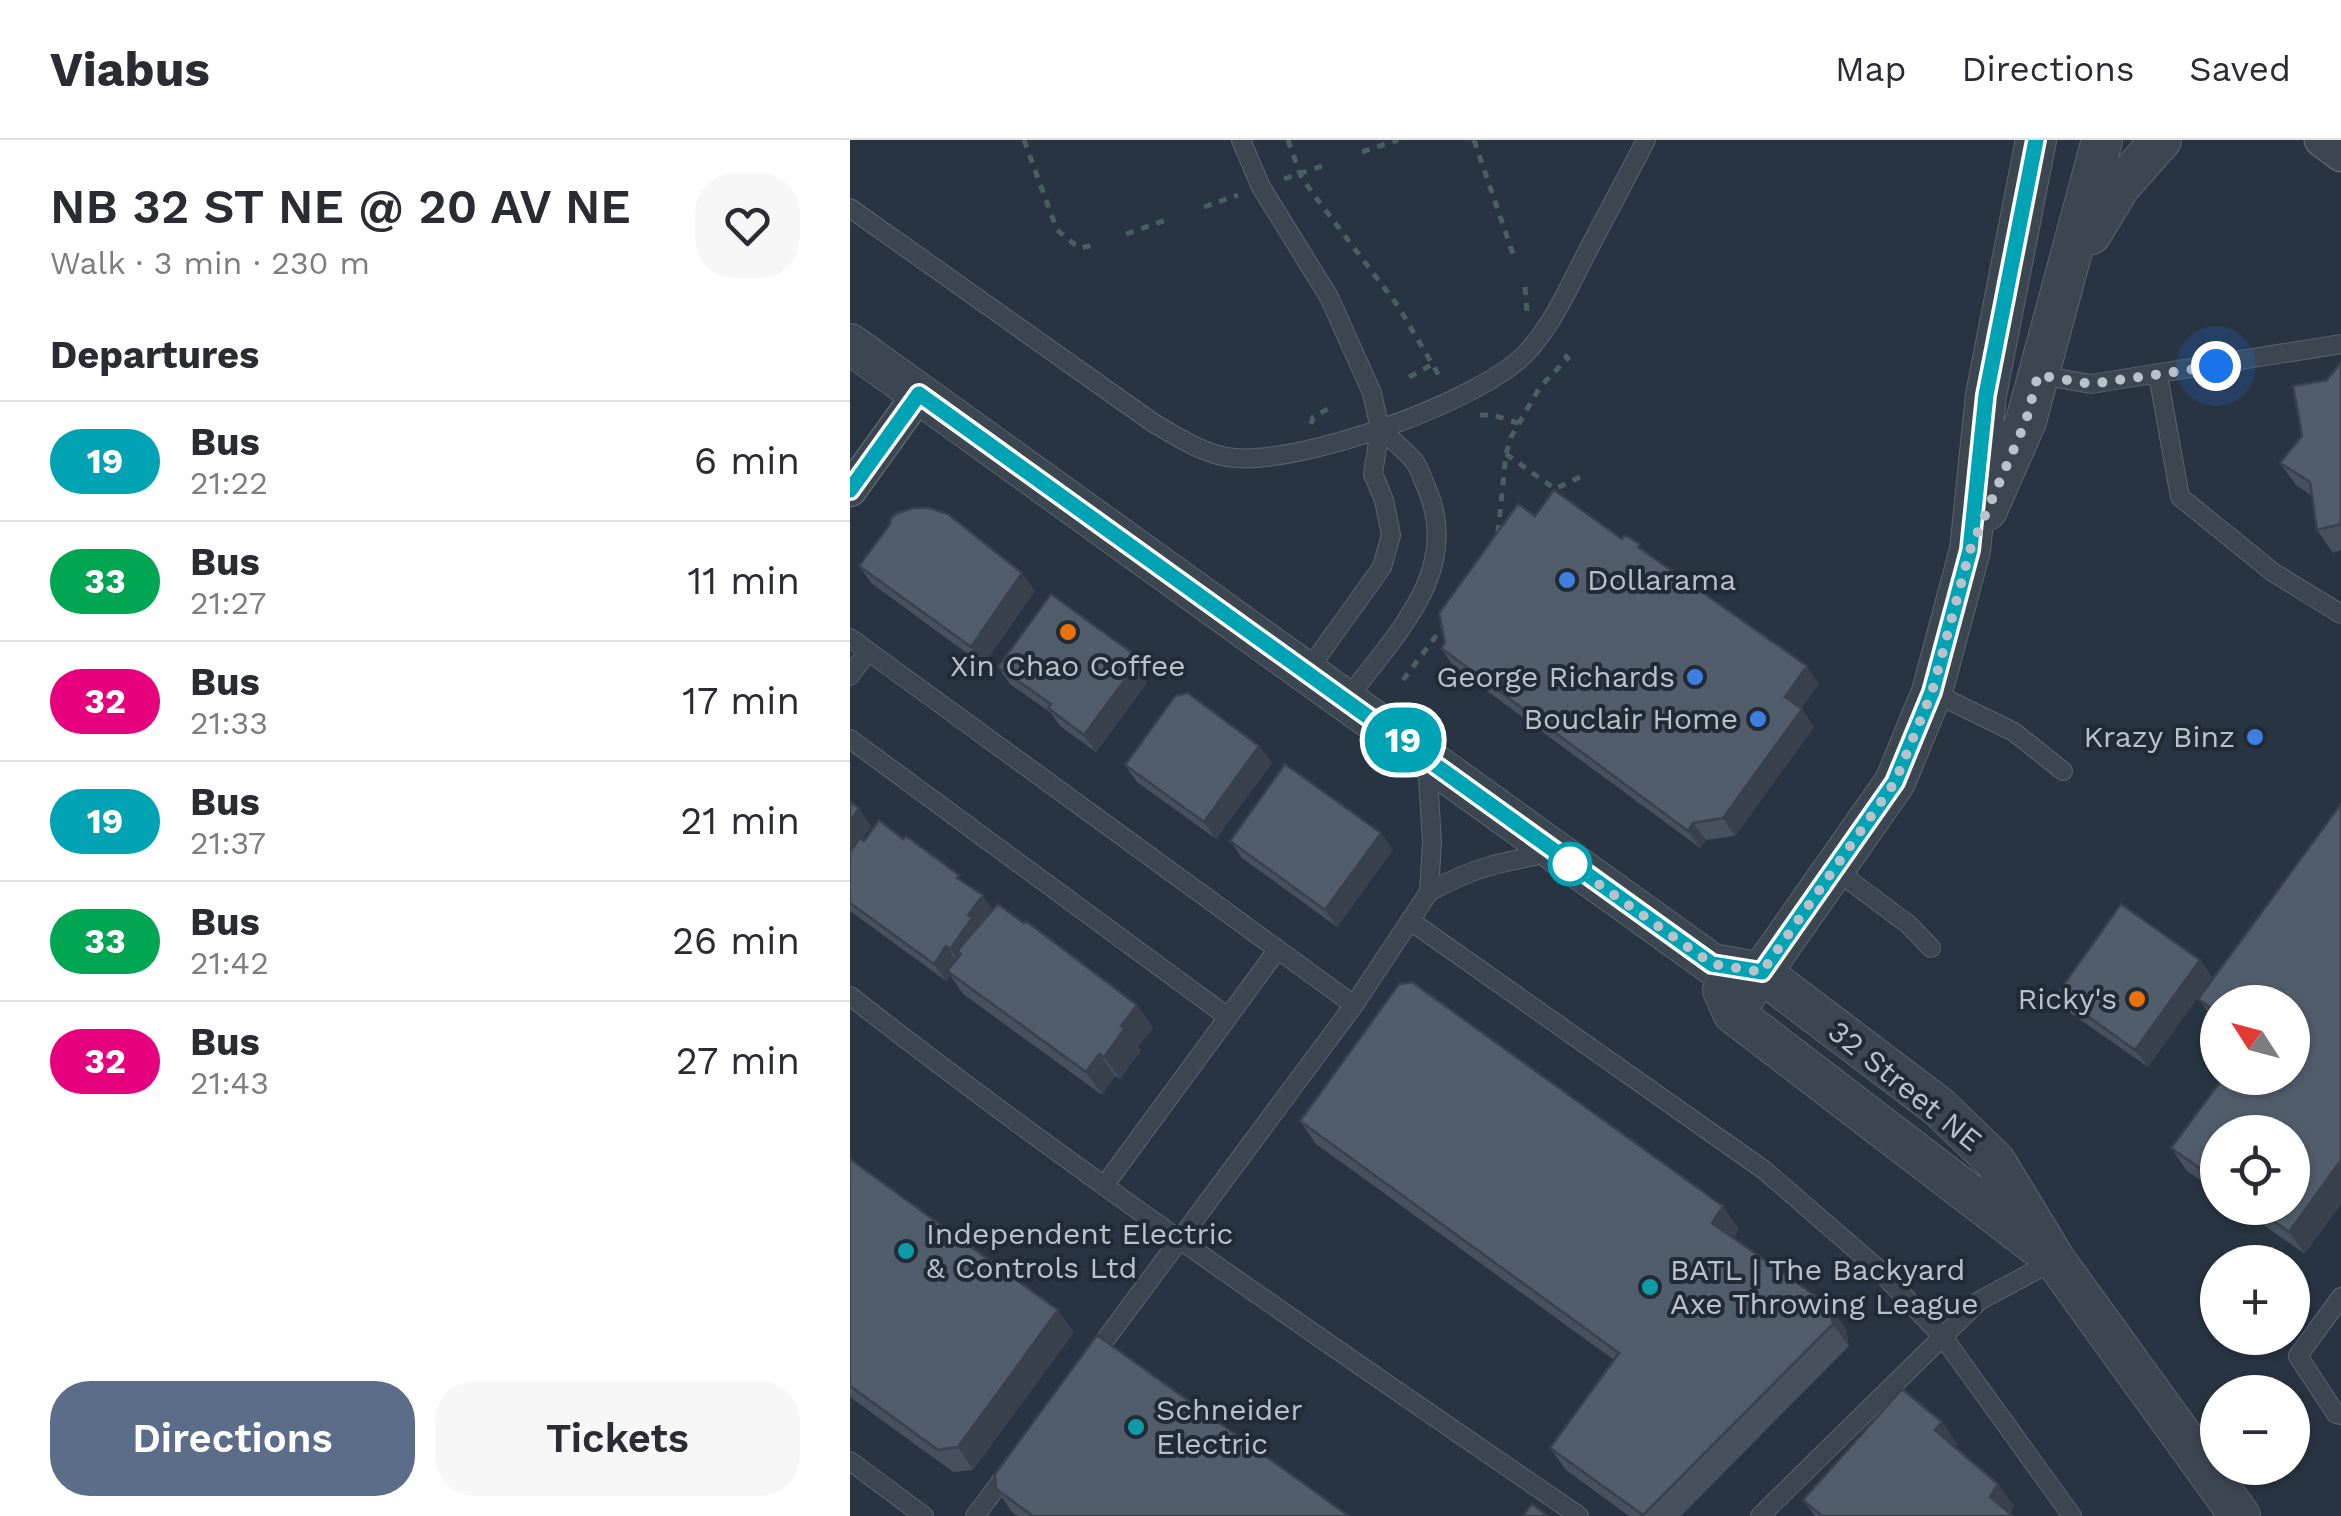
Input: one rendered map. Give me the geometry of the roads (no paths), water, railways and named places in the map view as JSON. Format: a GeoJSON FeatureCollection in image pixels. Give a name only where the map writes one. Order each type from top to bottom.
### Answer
{"type":"FeatureCollection","features":[{"type":"Feature","properties":{"kind":"street"},"geometry":{"type":"LineString","coordinates":[[1970,550],[1986,395],[2036,140]]}},
{"type":"Feature","properties":{"kind":"street"},"geometry":{"type":"LineString","coordinates":[[1733,1013],[1895,782],[1932,692],[1970,550],[2026,421],[2102,140]]}},
{"type":"Feature","properties":{"kind":"street"},"geometry":{"type":"LineString","coordinates":[[2066,276],[2120,186],[2160,140]]}},
{"type":"Feature","properties":{"kind":"street"},"geometry":{"type":"LineString","coordinates":[[2322,140],[2341,155]]}},
{"type":"Feature","properties":{"kind":"street","name":"32 Street NE"},"geometry":{"type":"LineString","coordinates":[[850,344],[1712,964],[1762,972],[1927,1097],[1995,1161],[2055,1260],[2240,1516]]}},
{"type":"Feature","properties":{"kind":"street"},"geometry":{"type":"LineString","coordinates":[[850,490],[919,394]]}},
{"type":"Feature","properties":{"kind":"street","name":"32 Street NE"},"geometry":{"type":"LineString","coordinates":[[1712,964],[1733,1013],[2055,1260]]}},
{"type":"Feature","properties":{"kind":"lane"},"geometry":{"type":"LineString","coordinates":[[1240,140],[1261,187],[1329,298],[1372,394],[1380,429],[1373,474],[1384,500],[1391,535],[1382,567],[1306,673]]}},
{"type":"Feature","properties":{"kind":"lane"},"geometry":{"type":"LineString","coordinates":[[850,208],[1152,422],[1197,448],[1233,458],[1270,458],[1380,429],[1464,393],[1525,355],[1560,302],[1646,140]]}},
{"type":"Feature","properties":{"kind":"lane"},"geometry":{"type":"LineString","coordinates":[[2038,375],[2091,384],[2341,344]]}},
{"type":"Feature","properties":{"kind":"lane"},"geometry":{"type":"LineString","coordinates":[[2158,375],[2180,497],[2274,574],[2341,614]]}},
{"type":"Feature","properties":{"kind":"lane"},"geometry":{"type":"LineString","coordinates":[[1346,700],[1427,588],[1440,531],[1435,507],[1416,464],[1380,429]]}},
{"type":"Feature","properties":{"kind":"lane"},"geometry":{"type":"LineString","coordinates":[[850,638],[1354,1005]]}},
{"type":"Feature","properties":{"kind":"lane"},"geometry":{"type":"LineString","coordinates":[[850,676],[868,651]]}},
{"type":"Feature","properties":{"kind":"lane"},"geometry":{"type":"LineString","coordinates":[[1932,692],[2014,732],[2063,771]]}},
{"type":"Feature","properties":{"kind":"lane"},"geometry":{"type":"LineString","coordinates":[[850,739],[1228,1017]]}},
{"type":"Feature","properties":{"kind":"lane"},"geometry":{"type":"LineString","coordinates":[[1077,1378],[1354,1005],[1429,892],[1432,842],[1427,756]]}},
{"type":"Feature","properties":{"kind":"lane"},"geometry":{"type":"LineString","coordinates":[[1429,892],[1464,872],[1488,864],[1554,852]]}},
{"type":"Feature","properties":{"kind":"lane"},"geometry":{"type":"LineString","coordinates":[[1834,868],[1894,912],[1932,948]]}},
{"type":"Feature","properties":{"kind":"lane"},"geometry":{"type":"LineString","coordinates":[[1412,922],[1764,1170],[1876,1267],[1942,1338],[2072,1516]]}},
{"type":"Feature","properties":{"kind":"lane"},"geometry":{"type":"LineString","coordinates":[[1104,1186],[1278,950]]}},
{"type":"Feature","properties":{"kind":"lane"},"geometry":{"type":"LineString","coordinates":[[850,996],[948,1073],[1179,1240],[1579,1516]]}},
{"type":"Feature","properties":{"kind":"lane"},"geometry":{"type":"LineString","coordinates":[[1760,1516],[1979,1301],[2055,1260]]}},
{"type":"Feature","properties":{"kind":"lane"},"geometry":{"type":"LineString","coordinates":[[2341,1297],[2298,1356],[2336,1414],[2341,1415]]}},
{"type":"Feature","properties":{"kind":"lane"},"geometry":{"type":"LineString","coordinates":[[975,1516],[1020,1455]]}},
{"type":"Feature","properties":{"kind":"lane"},"geometry":{"type":"LineString","coordinates":[[850,1461],[924,1516]]}},
{"type":"Feature","properties":{"kind":"place","name":"Dollarama"},"geometry":{"type":"Point","coordinates":[1567,580]}},
{"type":"Feature","properties":{"kind":"place","name":"Xin Chao Coffee"},"geometry":{"type":"Point","coordinates":[1068,632]}},
{"type":"Feature","properties":{"kind":"place","name":"George Richards"},"geometry":{"type":"Point","coordinates":[1695,677]}},
{"type":"Feature","properties":{"kind":"place","name":"Bouclair Home"},"geometry":{"type":"Point","coordinates":[1758,719]}},
{"type":"Feature","properties":{"kind":"place","name":"Krazy Binz"},"geometry":{"type":"Point","coordinates":[2255,737]}},
{"type":"Feature","properties":{"kind":"place","name":"Ricky's"},"geometry":{"type":"Point","coordinates":[2137,999]}},
{"type":"Feature","properties":{"kind":"place","name":"Independent Electric & Controls Ltd"},"geometry":{"type":"Point","coordinates":[906,1251]}},
{"type":"Feature","properties":{"kind":"place","name":"BATL | The Backyard Axe Throwing League"},"geometry":{"type":"Point","coordinates":[1650,1287]}},
{"type":"Feature","properties":{"kind":"place","name":"Schneider Electric"},"geometry":{"type":"Point","coordinates":[1136,1427]}}]}
